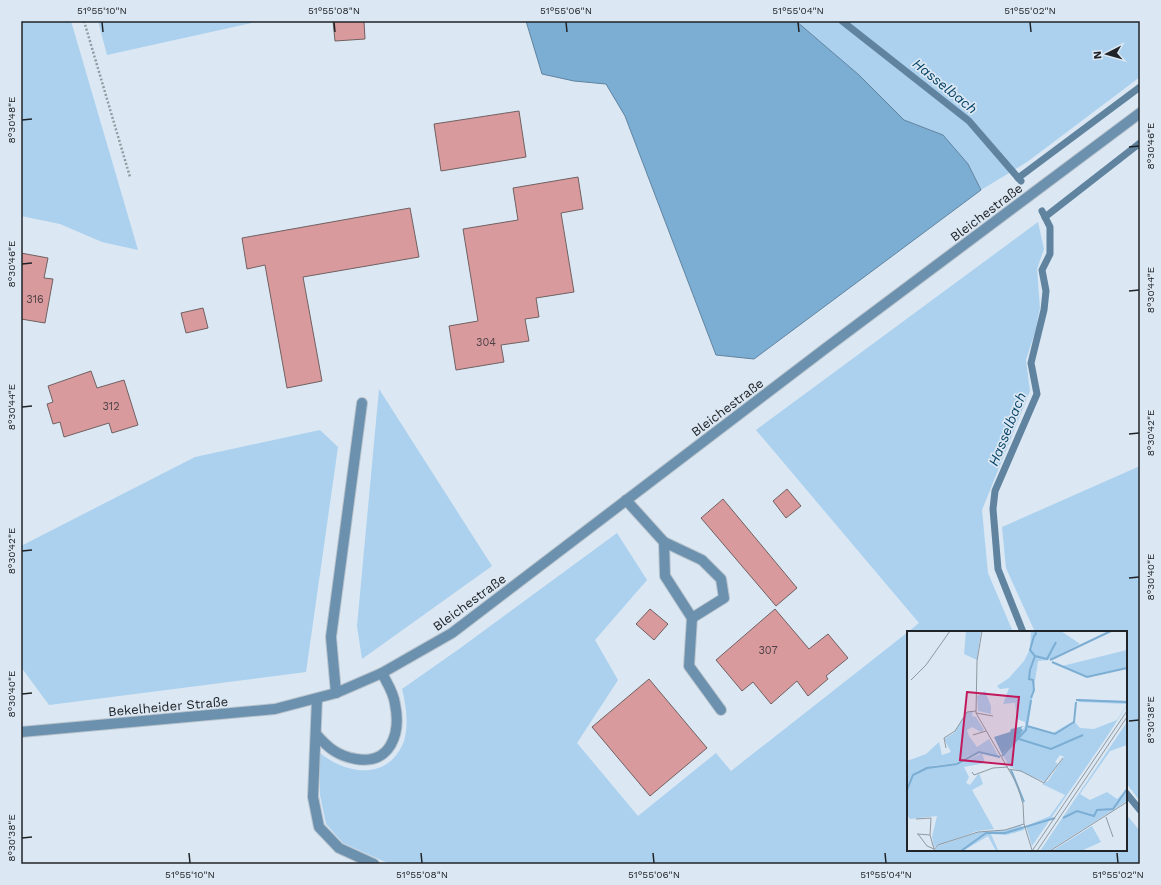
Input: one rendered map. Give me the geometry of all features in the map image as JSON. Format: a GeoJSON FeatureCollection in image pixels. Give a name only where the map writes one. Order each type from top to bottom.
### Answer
{"type":"FeatureCollection","features":[{"type":"Feature","properties":{"kind":"street","name":"Bleichestraße"},"geometry":{"type":"LineString","coordinates":[[317,699],[336,693],[382,673],[452,633],[1140,113]]}},
{"type":"Feature","properties":{"kind":"street"},"geometry":{"type":"LineString","coordinates":[[336,693],[331,637],[362,403]]}},
{"type":"Feature","properties":{"kind":"street"},"geometry":{"type":"LineString","coordinates":[[626,500],[664,542],[702,560],[721,579],[724,598],[692,618]]}},
{"type":"Feature","properties":{"kind":"street"},"geometry":{"type":"LineString","coordinates":[[664,542],[665,576],[692,618],[689,666],[721,710]]}},
{"type":"Feature","properties":{"kind":"street"},"geometry":{"type":"LineString","coordinates":[[316,734],[328,748],[344,757],[366,761],[376,759],[386,754],[392,744],[396,727],[395,704],[389,685],[382,673]]}},
{"type":"Feature","properties":{"kind":"street"},"geometry":{"type":"LineString","coordinates":[[317,699],[313,797],[319,827],[339,848],[374,864]]}},
{"type":"Feature","properties":{"kind":"street","name":"Bekelheider Straße"},"geometry":{"type":"LineString","coordinates":[[21,732],[275,709],[317,699]]}},
{"type":"Feature","properties":{"kind":"path"},"geometry":{"type":"LineString","coordinates":[[84,21],[130,177]]}},
{"type":"Feature","properties":{"kind":"shaded area"},"geometry":{"type":"Polygon","coordinates":[[[21,21],[71,21],[138,250],[102,242],[60,224],[21,216],[21,21]]]}},
{"type":"Feature","properties":{"kind":"shaded area"},"geometry":{"type":"Polygon","coordinates":[[[98,21],[260,21],[107,55],[98,21]]]}},
{"type":"Feature","properties":{"kind":"shaded area"},"geometry":{"type":"Polygon","coordinates":[[[526,21],[796,21],[859,75],[904,120],[943,135],[968,164],[981,190],[754,359],[716,355],[625,116],[606,84],[574,81],[542,74],[526,21]]]}},
{"type":"Feature","properties":{"kind":"shaded area"},"geometry":{"type":"Polygon","coordinates":[[[796,21],[1140,21],[1140,77],[1027,162],[981,190],[968,164],[943,135],[904,120],[859,75],[796,21]]]}},
{"type":"Feature","properties":{"kind":"shaded area"},"geometry":{"type":"Polygon","coordinates":[[[1038,222],[1044,249],[1037,269],[1040,308],[1035,332],[1026,360],[1030,391],[982,510],[988,573],[1013,631],[909,631],[919,623],[756,430],[1038,222]]]}},
{"type":"Feature","properties":{"kind":"shaded area"},"geometry":{"type":"Polygon","coordinates":[[[379,389],[492,566],[362,659],[357,626],[379,389]]]}},
{"type":"Feature","properties":{"kind":"shaded area"},"geometry":{"type":"Polygon","coordinates":[[[320,430],[338,447],[306,672],[49,705],[21,667],[21,546],[195,457],[320,430]]]}},
{"type":"Feature","properties":{"kind":"shaded area"},"geometry":{"type":"Polygon","coordinates":[[[1140,466],[1140,801],[1127,784],[1127,631],[1035,631],[1006,568],[1002,527],[1140,466]]]}},
{"type":"Feature","properties":{"kind":"shaded area"},"geometry":{"type":"Polygon","coordinates":[[[617,533],[647,580],[595,640],[618,680],[577,743],[638,816],[716,753],[731,771],[907,633],[907,851],[1127,851],[1127,815],[1140,831],[1140,864],[390,864],[343,843],[326,824],[320,795],[320,753],[342,766],[354,769],[366,770],[378,768],[388,763],[397,754],[406,735],[405,702],[402,689],[617,533]]]}},
{"type":"Feature","properties":{"kind":"building"},"geometry":{"type":"Polygon","coordinates":[[[333,21],[364,21],[365,39],[335,41],[333,21]]]}},
{"type":"Feature","properties":{"kind":"building"},"geometry":{"type":"Polygon","coordinates":[[[519,111],[526,157],[441,171],[434,124],[519,111]]]}},
{"type":"Feature","properties":{"kind":"building"},"geometry":{"type":"Polygon","coordinates":[[[578,177],[583,209],[561,213],[574,292],[536,298],[539,317],[525,319],[529,341],[501,345],[504,362],[456,370],[449,326],[478,321],[463,229],[518,220],[513,188],[578,177]]]}},
{"type":"Feature","properties":{"kind":"building"},"geometry":{"type":"Polygon","coordinates":[[[410,208],[419,257],[303,277],[322,381],[287,388],[265,265],[247,269],[242,238],[410,208]]]}},
{"type":"Feature","properties":{"kind":"building"},"geometry":{"type":"Polygon","coordinates":[[[21,253],[48,258],[44,278],[53,279],[45,323],[21,319],[21,253]]]}},
{"type":"Feature","properties":{"kind":"building"},"geometry":{"type":"Polygon","coordinates":[[[203,308],[208,328],[186,333],[181,313],[203,308]]]}},
{"type":"Feature","properties":{"kind":"building"},"geometry":{"type":"Polygon","coordinates":[[[91,371],[97,388],[124,380],[138,425],[112,433],[109,423],[64,437],[60,422],[53,424],[47,404],[53,402],[48,386],[91,371]]]}},
{"type":"Feature","properties":{"kind":"building"},"geometry":{"type":"Polygon","coordinates":[[[787,489],[801,506],[786,518],[773,501],[787,489]]]}},
{"type":"Feature","properties":{"kind":"building"},"geometry":{"type":"Polygon","coordinates":[[[723,499],[797,588],[776,606],[701,518],[723,499]]]}},
{"type":"Feature","properties":{"kind":"building"},"geometry":{"type":"Polygon","coordinates":[[[650,609],[668,624],[654,640],[636,624],[650,609]]]}},
{"type":"Feature","properties":{"kind":"building"},"geometry":{"type":"Polygon","coordinates":[[[775,609],[809,649],[828,634],[848,658],[826,676],[828,679],[808,696],[797,681],[771,704],[753,682],[742,691],[716,660],[775,609]]]}},
{"type":"Feature","properties":{"kind":"building"},"geometry":{"type":"Polygon","coordinates":[[[649,679],[707,748],[650,796],[592,727],[649,679]]]}},
{"type":"Feature","properties":{"kind":"waterway","name":"Hasselbach"},"geometry":{"type":"LineString","coordinates":[[842,21],[969,121],[1021,181]]}},
{"type":"Feature","properties":{"kind":"waterway"},"geometry":{"type":"LineString","coordinates":[[1018,178],[1140,87]]}},
{"type":"Feature","properties":{"kind":"waterway"},"geometry":{"type":"LineString","coordinates":[[1045,217],[1140,143]]}},
{"type":"Feature","properties":{"kind":"waterway","name":"Hasselbach"},"geometry":{"type":"LineString","coordinates":[[1023,631],[998,569],[993,509],[995,491],[1037,394],[1031,363],[1044,310],[1046,291],[1042,270],[1050,254],[1050,227],[1042,211]]}},
{"type":"Feature","properties":{"kind":"waterway","name":"Hasselbach"},"geometry":{"type":"LineString","coordinates":[[1127,794],[1140,810]]}}]}
